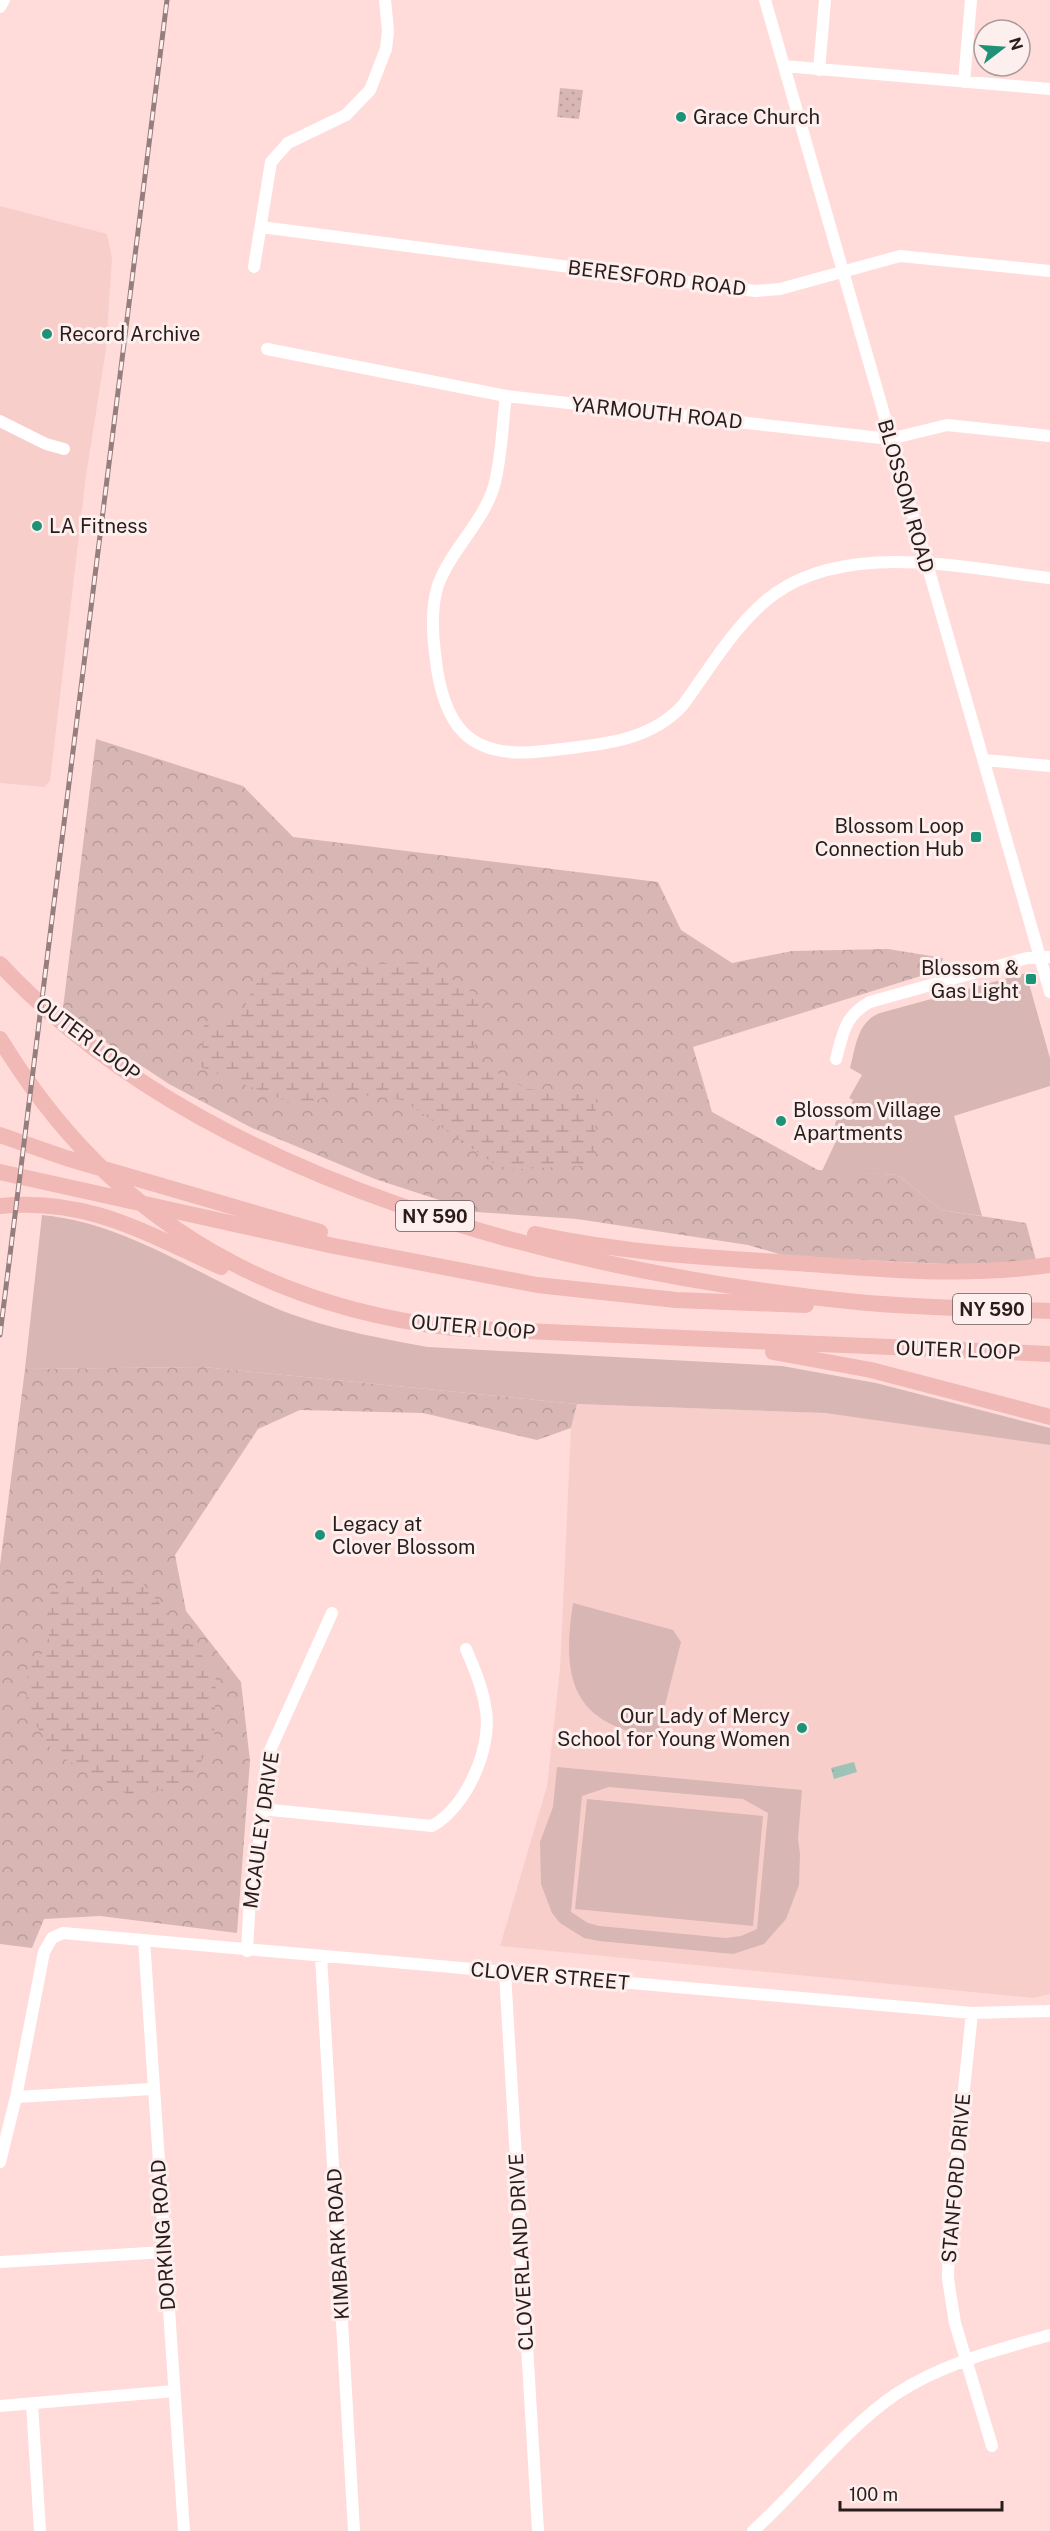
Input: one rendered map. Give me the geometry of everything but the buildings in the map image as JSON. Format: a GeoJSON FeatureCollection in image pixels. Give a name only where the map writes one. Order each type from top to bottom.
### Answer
{"type":"FeatureCollection","features":[{"type":"Feature","properties":{"kind":"highway","name":"OUTER LOOP"},"geometry":{"type":"LineString","coordinates":[[0,964],[33,997],[78,1036],[177,1102],[264,1149],[346,1184],[411,1208],[525,1242],[659,1273],[834,1299],[933,1307],[1050,1311]]}},
{"type":"Feature","properties":{"kind":"highway","name":"OUTER LOOP"},"geometry":{"type":"LineString","coordinates":[[0,1039],[63,1129],[88,1157],[132,1196],[213,1252],[265,1279],[320,1301],[377,1316],[454,1328],[1050,1354]]}},
{"type":"Feature","properties":{"kind":"highway"},"geometry":{"type":"LineString","coordinates":[[0,1135],[219,1204],[439,1266]]}},
{"type":"Feature","properties":{"kind":"highway"},"geometry":{"type":"LineString","coordinates":[[0,1172],[255,1228],[548,1287],[653,1298],[933,1307]]}},
{"type":"Feature","properties":{"kind":"highway"},"geometry":{"type":"LineString","coordinates":[[0,1206],[55,1205],[106,1216],[245,1278],[320,1301]]}},
{"type":"Feature","properties":{"kind":"highway"},"geometry":{"type":"LineString","coordinates":[[411,1208],[588,1245],[662,1255],[937,1272],[991,1272],[1050,1265]]}},
{"type":"Feature","properties":{"kind":"highway"},"geometry":{"type":"LineString","coordinates":[[689,1339],[835,1362],[1050,1418]]}},
{"type":"Feature","properties":{"kind":"street"},"geometry":{"type":"LineString","coordinates":[[0,7],[4,0]]}},
{"type":"Feature","properties":{"kind":"street"},"geometry":{"type":"LineString","coordinates":[[254,267],[271,162],[288,143],[355,108],[377,79],[386,49],[388,31],[385,0]]}},
{"type":"Feature","properties":{"kind":"street","name":"BLOSSOM ROAD"},"geometry":{"type":"LineString","coordinates":[[765,0],[926,564],[1045,957],[1050,992]]}},
{"type":"Feature","properties":{"kind":"street"},"geometry":{"type":"LineString","coordinates":[[819,70],[825,0]]}},
{"type":"Feature","properties":{"kind":"street"},"geometry":{"type":"LineString","coordinates":[[964,82],[971,0]]}},
{"type":"Feature","properties":{"kind":"street"},"geometry":{"type":"LineString","coordinates":[[784,66],[1050,88]]}},
{"type":"Feature","properties":{"kind":"street","name":"BERESFORD ROAD"},"geometry":{"type":"LineString","coordinates":[[261,227],[755,291],[780,289],[900,256],[1050,272]]}},
{"type":"Feature","properties":{"kind":"street","name":"YARMOUTH ROAD"},"geometry":{"type":"LineString","coordinates":[[267,349],[506,396],[890,439],[947,425],[1050,436]]}},
{"type":"Feature","properties":{"kind":"street"},"geometry":{"type":"LineString","coordinates":[[506,396],[493,488],[443,572],[434,605],[433,622],[436,670],[444,704],[467,736],[489,749],[518,754],[615,741],[651,730],[673,716],[742,624],[781,590],[827,570],[858,563],[890,561],[1050,578]]}},
{"type":"Feature","properties":{"kind":"street"},"geometry":{"type":"LineString","coordinates":[[0,422],[46,444],[64,449]]}},
{"type":"Feature","properties":{"kind":"street"},"geometry":{"type":"LineString","coordinates":[[984,760],[1050,766]]}},
{"type":"Feature","properties":{"kind":"street"},"geometry":{"type":"LineString","coordinates":[[836,1059],[848,1021],[857,1009],[870,1002],[1045,957]]}},
{"type":"Feature","properties":{"kind":"street","name":"MCAULEY DRIVE"},"geometry":{"type":"LineString","coordinates":[[248,1951],[250,1896],[257,1863],[267,1757],[332,1613]]}},
{"type":"Feature","properties":{"kind":"street"},"geometry":{"type":"LineString","coordinates":[[261,1809],[432,1826],[447,1818],[466,1794],[482,1757],[487,1714],[480,1681],[466,1649]]}},
{"type":"Feature","properties":{"kind":"street","name":"CLOVER STREET"},"geometry":{"type":"LineString","coordinates":[[16,2097],[45,1952],[51,1938],[63,1933],[972,2013],[1050,2011]]}},
{"type":"Feature","properties":{"kind":"street","name":"DORKING ROAD"},"geometry":{"type":"LineString","coordinates":[[144,1940],[152,2089],[184,2531]]}},
{"type":"Feature","properties":{"kind":"street","name":"KIMBARK ROAD"},"geometry":{"type":"LineString","coordinates":[[321,1956],[354,2531]]}},
{"type":"Feature","properties":{"kind":"street","name":"CLOVERLAND DRIVE"},"geometry":{"type":"LineString","coordinates":[[505,1973],[538,2531]]}},
{"type":"Feature","properties":{"kind":"street","name":"STANFORD DRIVE"},"geometry":{"type":"LineString","coordinates":[[972,2013],[948,2258],[951,2306],[992,2446]]}},
{"type":"Feature","properties":{"kind":"street"},"geometry":{"type":"LineString","coordinates":[[0,2162],[16,2097],[152,2089]]}},
{"type":"Feature","properties":{"kind":"street"},"geometry":{"type":"LineString","coordinates":[[0,2262],[165,2252]]}},
{"type":"Feature","properties":{"kind":"street"},"geometry":{"type":"LineString","coordinates":[[753,2531],[884,2403],[911,2385],[966,2359],[1050,2335]]}},
{"type":"Feature","properties":{"kind":"street"},"geometry":{"type":"LineString","coordinates":[[0,2406],[174,2391]]}},
{"type":"Feature","properties":{"kind":"street"},"geometry":{"type":"LineString","coordinates":[[32,2404],[40,2531]]}},
{"type":"Feature","properties":{"kind":"shaded area"},"geometry":{"type":"Polygon","coordinates":[[[0,206],[107,234],[112,258],[106,349],[86,476],[50,781],[44,787],[0,783],[0,206]]]}},
{"type":"Feature","properties":{"kind":"shaded area","name":"Our Lady of Mercy School for Young Women"},"geometry":{"type":"Polygon","coordinates":[[[577,1404],[825,1413],[1050,1445],[1050,1994],[1034,1998],[500,1946],[547,1786],[560,1669],[571,1428],[577,1404]]]}},
{"type":"Feature","properties":{"kind":"green space"},"geometry":{"type":"Polygon","coordinates":[[[560,88],[583,90],[579,119],[557,117],[560,88]]]}},
{"type":"Feature","properties":{"kind":"green space"},"geometry":{"type":"Polygon","coordinates":[[[96,739],[243,786],[293,837],[658,882],[681,930],[732,963],[792,951],[888,949],[943,958],[940,970],[693,1047],[712,1112],[818,1170],[898,1175],[941,1210],[1026,1223],[1036,1260],[982,1266],[786,1256],[748,1245],[577,1219],[476,1212],[375,1179],[252,1128],[169,1084],[107,1043],[63,1008],[96,739]]]}},
{"type":"Feature","properties":{"kind":"green space"},"geometry":{"type":"Polygon","coordinates":[[[424,961],[481,998],[473,1060],[527,1089],[596,1096],[595,1165],[503,1170],[403,1100],[334,1091],[304,1108],[201,1067],[204,1023],[243,1011],[260,973],[424,961]]]}},
{"type":"Feature","properties":{"kind":"green space"},"geometry":{"type":"Polygon","coordinates":[[[1026,973],[1050,1058],[1050,1086],[954,1116],[982,1216],[941,1210],[898,1175],[822,1171],[837,1139],[835,1123],[845,1106],[849,1108],[853,1100],[849,1098],[862,1075],[850,1068],[856,1043],[866,1022],[880,1013],[1026,973]]]}},
{"type":"Feature","properties":{"kind":"green space"},"geometry":{"type":"Polygon","coordinates":[[[42,1215],[98,1226],[150,1247],[227,1286],[295,1316],[361,1334],[428,1347],[782,1366],[876,1383],[1050,1428],[1050,1445],[825,1413],[577,1404],[203,1367],[25,1369],[42,1215]]]}},
{"type":"Feature","properties":{"kind":"green space"},"geometry":{"type":"Polygon","coordinates":[[[203,1367],[577,1404],[571,1428],[537,1440],[423,1413],[300,1410],[258,1429],[175,1555],[186,1611],[241,1682],[250,1761],[237,1933],[100,1916],[44,1919],[32,1948],[0,1944],[0,1565],[25,1369],[203,1367]]]}},
{"type":"Feature","properties":{"kind":"green space"},"geometry":{"type":"Polygon","coordinates":[[[74,1577],[142,1582],[216,1673],[214,1739],[190,1781],[134,1798],[53,1752],[26,1709],[28,1659],[49,1651],[49,1594],[74,1577]]]}},
{"type":"Feature","properties":{"kind":"green space"},"geometry":{"type":"Polygon","coordinates":[[[573,1603],[673,1630],[681,1642],[657,1737],[629,1731],[607,1722],[590,1710],[579,1694],[572,1676],[569,1655],[573,1603]]]}},
{"type":"Feature","properties":{"kind":"green space"},"geometry":{"type":"Polygon","coordinates":[[[557,1767],[802,1790],[798,1839],[799,1885],[786,1919],[764,1944],[733,1954],[584,1938],[560,1923],[552,1913],[541,1884],[540,1842],[553,1807],[557,1767]],[[609,1787],[582,1796],[571,1912],[588,1923],[599,1926],[726,1938],[741,1936],[757,1929],[768,1813],[743,1799],[609,1787]]]}},
{"type":"Feature","properties":{"kind":"green space"},"geometry":{"type":"Polygon","coordinates":[[[587,1799],[763,1816],[753,1926],[575,1909],[587,1799]]]}},
{"type":"Feature","properties":{"kind":"water"},"geometry":{"type":"Polygon","coordinates":[[[854,1762],[857,1772],[834,1779],[831,1768],[854,1762]]]}},
{"type":"Feature","properties":{"kind":"railway"},"geometry":{"type":"LineString","coordinates":[[0,1335],[167,0]]}},
{"type":"Feature","properties":{"kind":"place","name":"Grace Church"},"geometry":{"type":"Point","coordinates":[681,117]}},
{"type":"Feature","properties":{"kind":"place","name":"Record Archive"},"geometry":{"type":"Point","coordinates":[47,334]}},
{"type":"Feature","properties":{"kind":"place","name":"LA Fitness"},"geometry":{"type":"Point","coordinates":[37,526]}},
{"type":"Feature","properties":{"kind":"place","name":"Blossom Loop Connection Hub"},"geometry":{"type":"Point","coordinates":[976,837]}},
{"type":"Feature","properties":{"kind":"place","name":"Blossom & Gas Light"},"geometry":{"type":"Point","coordinates":[1031,979]}},
{"type":"Feature","properties":{"kind":"place","name":"Blossom Village Apartments"},"geometry":{"type":"Point","coordinates":[781,1121]}},
{"type":"Feature","properties":{"kind":"place","name":"Legacy at Clover Blossom"},"geometry":{"type":"Point","coordinates":[320,1535]}},
{"type":"Feature","properties":{"kind":"place","name":"Our Lady of Mercy School for Young Women"},"geometry":{"type":"Point","coordinates":[802,1728]}}]}
